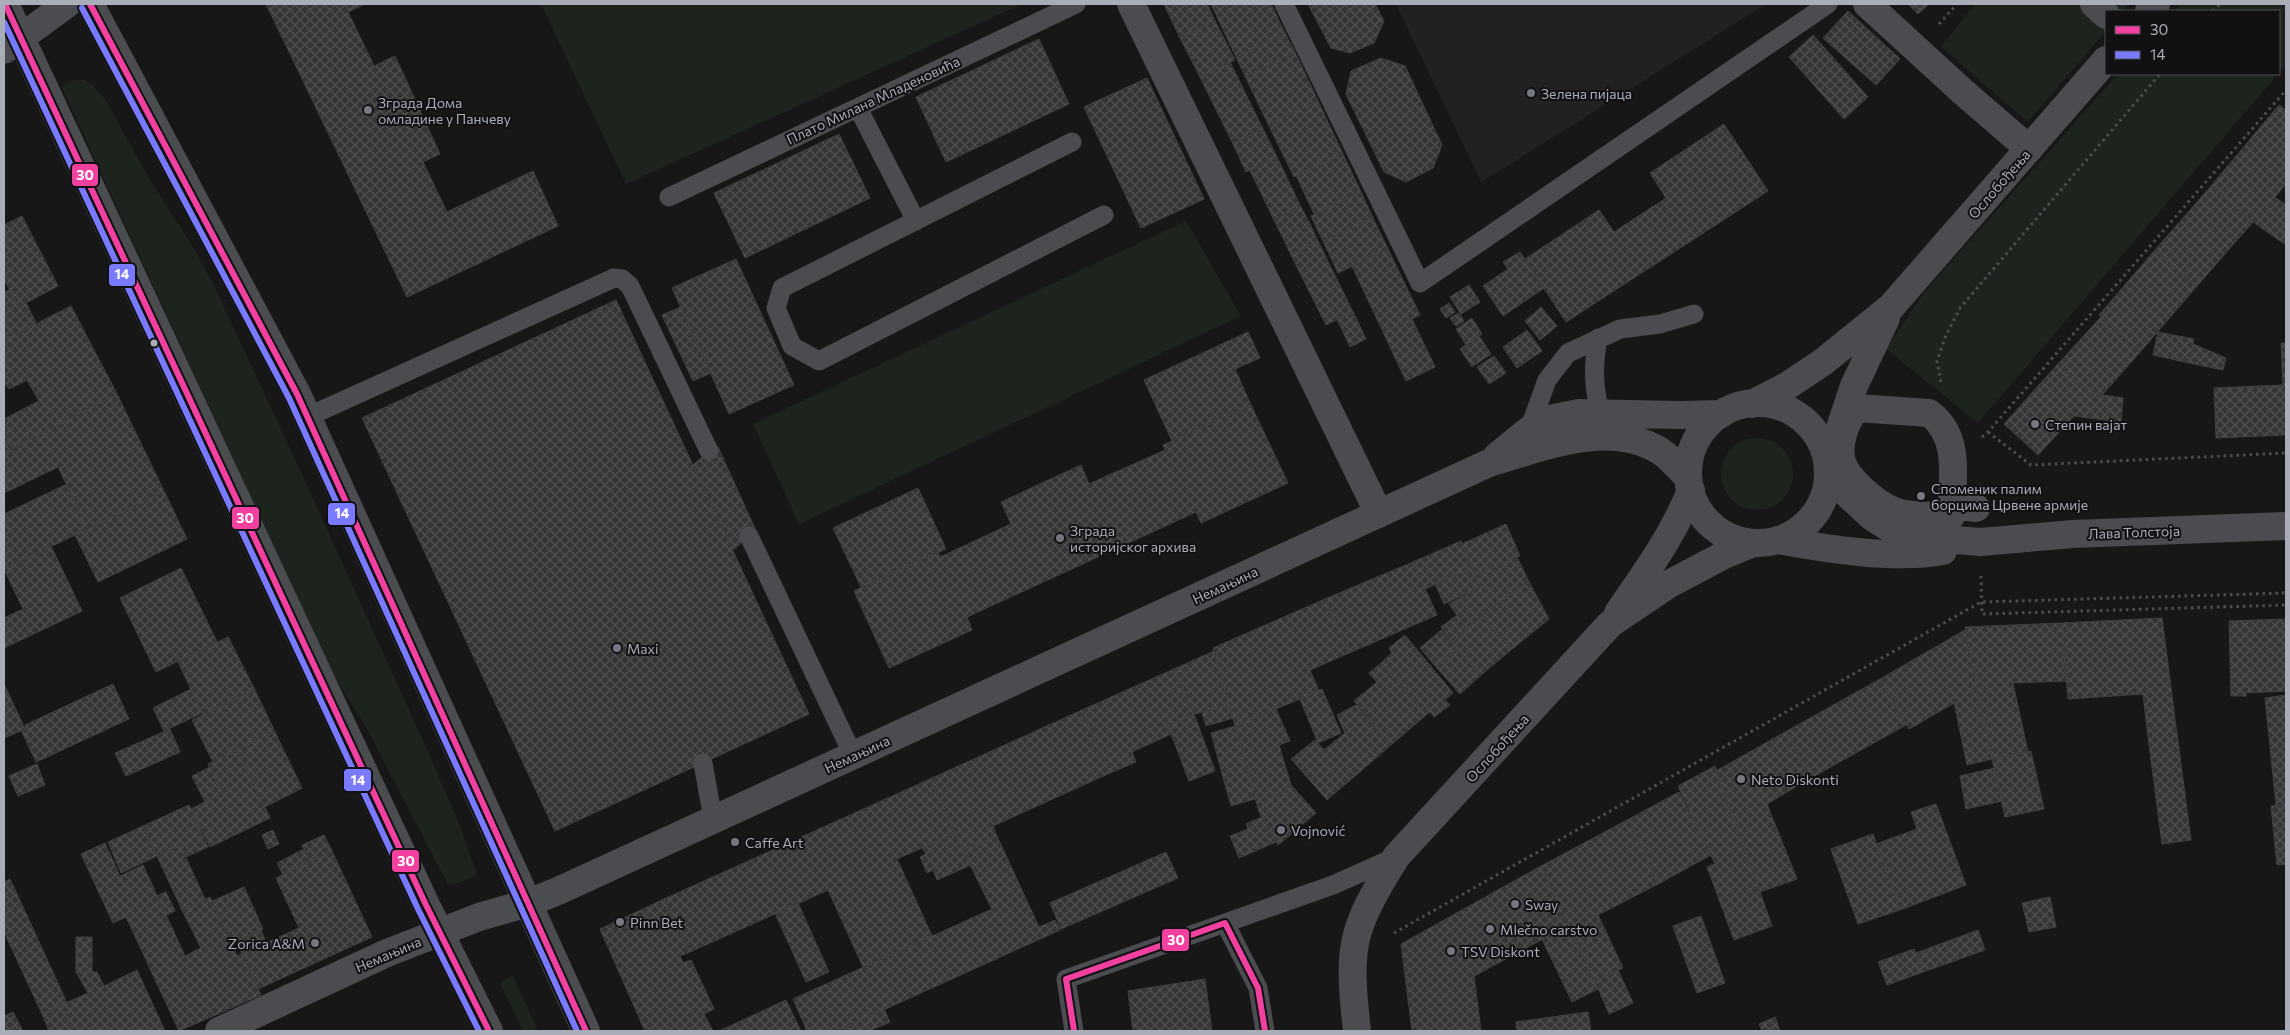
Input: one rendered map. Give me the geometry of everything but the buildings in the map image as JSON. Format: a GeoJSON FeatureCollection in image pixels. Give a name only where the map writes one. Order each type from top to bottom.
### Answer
{"type":"FeatureCollection","features":[{"type":"Feature","properties":{"kind":"street"},"geometry":{"type":"LineString","coordinates":[[5,4],[12,43],[489,1031]]}},
{"type":"Feature","properties":{"kind":"street"},"geometry":{"type":"LineString","coordinates":[[12,43],[68,4]]}},
{"type":"Feature","properties":{"kind":"street"},"geometry":{"type":"LineString","coordinates":[[90,4],[307,417],[586,1031]]}},
{"type":"Feature","properties":{"kind":"street"},"geometry":{"type":"LineString","coordinates":[[1131,4],[1379,514]]}},
{"type":"Feature","properties":{"kind":"street"},"geometry":{"type":"LineString","coordinates":[[1868,4],[1962,91],[2029,149]]}},
{"type":"Feature","properties":{"kind":"street"},"geometry":{"type":"LineString","coordinates":[[2094,4],[2105,14]]}},
{"type":"Feature","properties":{"kind":"street","name":"Ослобођења"},"geometry":{"type":"LineString","coordinates":[[1752,404],[1787,386],[1823,362],[1891,307],[2105,61]]}},
{"type":"Feature","properties":{"kind":"street","name":"Ослобођења"},"geometry":{"type":"LineString","coordinates":[[1828,470],[1854,386],[1891,307]]}},
{"type":"Feature","properties":{"kind":"street"},"geometry":{"type":"LineString","coordinates":[[1488,463],[1581,439],[1608,436],[1635,439],[1661,452],[1690,483],[1701,512],[1718,530],[1735,539],[1766,542],[1800,529],[1817,511],[1827,488],[1828,470],[1819,439],[1802,418],[1779,406],[1752,404],[1735,407],[1721,414],[1706,428],[1694,446],[1691,456],[1690,483],[1680,518],[1668,540],[1610,624]]}},
{"type":"Feature","properties":{"kind":"street"},"geometry":{"type":"LineString","coordinates":[[1857,408],[1929,413],[1939,420],[1950,440],[1964,506],[1951,516],[1900,514],[1877,503],[1842,464],[1840,452],[1851,414],[1857,408]]}},
{"type":"Feature","properties":{"kind":"street"},"geometry":{"type":"LineString","coordinates":[[1488,463],[1529,430],[1554,418],[1579,413],[1600,412],[1679,415],[1721,414]]}},
{"type":"Feature","properties":{"kind":"street","name":"Немањина"},"geometry":{"type":"LineString","coordinates":[[219,1031],[387,953],[479,916],[528,902],[713,820],[1488,463]]}},
{"type":"Feature","properties":{"kind":"street","name":"Лава Толстоја"},"geometry":{"type":"LineString","coordinates":[[1828,470],[1872,518],[1890,530],[1915,537],[1981,542]]}},
{"type":"Feature","properties":{"kind":"street","name":"Лава Толстоја"},"geometry":{"type":"LineString","coordinates":[[1766,542],[1906,555],[1941,552],[1981,542],[2073,534],[2286,526]]}},
{"type":"Feature","properties":{"kind":"street","name":"Ослобођења"},"geometry":{"type":"LineString","coordinates":[[1357,1031],[1353,994],[1356,943],[1371,899],[1396,857],[1610,624],[1671,583],[1724,555],[1766,542]]}},
{"type":"Feature","properties":{"kind":"lane","name":"Плато Милана Младеновића"},"geometry":{"type":"LineString","coordinates":[[669,197],[1076,4]]}},
{"type":"Feature","properties":{"kind":"lane"},"geometry":{"type":"LineString","coordinates":[[1284,4],[1420,283],[1828,4]]}},
{"type":"Feature","properties":{"kind":"lane"},"geometry":{"type":"LineString","coordinates":[[858,108],[916,220]]}},
{"type":"Feature","properties":{"kind":"lane"},"geometry":{"type":"LineString","coordinates":[[1072,142],[782,288],[776,308],[792,346],[819,361],[1104,215]]}},
{"type":"Feature","properties":{"kind":"lane"},"geometry":{"type":"LineString","coordinates":[[307,417],[614,278],[622,279],[630,286],[708,452]]}},
{"type":"Feature","properties":{"kind":"lane"},"geometry":{"type":"LineString","coordinates":[[1529,430],[1536,406],[1547,380],[1568,353],[1620,329],[1660,324],[1694,314]]}},
{"type":"Feature","properties":{"kind":"lane"},"geometry":{"type":"LineString","coordinates":[[1598,338],[1593,365],[1595,390],[1600,412]]}},
{"type":"Feature","properties":{"kind":"lane"},"geometry":{"type":"LineString","coordinates":[[749,536],[853,755]]}},
{"type":"Feature","properties":{"kind":"lane"},"geometry":{"type":"LineString","coordinates":[[703,763],[713,820]]}},
{"type":"Feature","properties":{"kind":"lane"},"geometry":{"type":"LineString","coordinates":[[1074,1031],[1066,979],[1333,885],[1396,857]]}},
{"type":"Feature","properties":{"kind":"lane"},"geometry":{"type":"LineString","coordinates":[[1225,924],[1258,988],[1265,1031]]}},
{"type":"Feature","properties":{"kind":"path"},"geometry":{"type":"LineString","coordinates":[[1942,387],[1936,361],[1946,335],[1960,308],[2159,75]]}},
{"type":"Feature","properties":{"kind":"path"},"geometry":{"type":"LineString","coordinates":[[1975,443],[1988,432],[2286,90]]}},
{"type":"Feature","properties":{"kind":"path"},"geometry":{"type":"LineString","coordinates":[[1988,432],[2031,465],[2286,453]]}},
{"type":"Feature","properties":{"kind":"path"},"geometry":{"type":"LineString","coordinates":[[1388,936],[1981,602],[2286,593]]}},
{"type":"Feature","properties":{"kind":"path"},"geometry":{"type":"LineString","coordinates":[[1981,602],[1982,614],[2286,605]]}},
{"type":"Feature","properties":{"kind":"shaded area"},"geometry":{"type":"Polygon","coordinates":[[[541,4],[1022,4],[626,184],[541,4]]]}},
{"type":"Feature","properties":{"kind":"shaded area","name":"Зелена пијаца"},"geometry":{"type":"Polygon","coordinates":[[[1396,4],[1766,4],[1481,182],[1396,4]]]}},
{"type":"Feature","properties":{"kind":"shaded area"},"geometry":{"type":"Polygon","coordinates":[[[1975,4],[2130,4],[2124,10],[2105,10],[2105,32],[2028,122],[1941,47],[1975,4]]]}},
{"type":"Feature","properties":{"kind":"shaded area"},"geometry":{"type":"Polygon","coordinates":[[[2181,4],[2286,4],[2286,64],[2280,72],[2280,10],[2175,10],[2181,4]]]}},
{"type":"Feature","properties":{"kind":"shaded area"},"geometry":{"type":"Polygon","coordinates":[[[2117,75],[2277,75],[1978,423],[1886,349],[1925,291],[2117,75]]]}},
{"type":"Feature","properties":{"kind":"shaded area"},"geometry":{"type":"Polygon","coordinates":[[[74,80],[84,80],[93,85],[105,99],[152,183],[196,252],[215,288],[430,756],[461,828],[477,875],[454,885],[448,884],[362,720],[332,673],[61,86],[74,80]]]}},
{"type":"Feature","properties":{"kind":"shaded area"},"geometry":{"type":"Polygon","coordinates":[[[1186,221],[1241,316],[799,524],[753,424],[1186,221]]]}},
{"type":"Feature","properties":{"kind":"shaded area"},"geometry":{"type":"Polygon","coordinates":[[[1750,438],[1764,438],[1783,448],[1793,467],[1793,481],[1783,500],[1764,510],[1750,510],[1731,500],[1721,481],[1721,467],[1731,448],[1750,438]]]}},
{"type":"Feature","properties":{"kind":"shaded area"},"geometry":{"type":"Polygon","coordinates":[[[513,976],[538,1031],[523,1031],[500,983],[513,976]]]}},
{"type":"Feature","properties":{"kind":"transit line","name":"30"},"geometry":{"type":"LineString","coordinates":[[5,4],[426,905],[489,1031]]}},
{"type":"Feature","properties":{"kind":"transit line","name":"30"},"geometry":{"type":"LineString","coordinates":[[90,4],[297,394],[586,1031]]}},
{"type":"Feature","properties":{"kind":"transit line","name":"14"},"geometry":{"type":"LineString","coordinates":[[82,8],[289,398],[577,1031]]}},
{"type":"Feature","properties":{"kind":"transit line","name":"14"},"geometry":{"type":"LineString","coordinates":[[4,22],[418,909],[479,1031]]}},
{"type":"Feature","properties":{"kind":"transit line","name":"30"},"geometry":{"type":"LineString","coordinates":[[1074,1031],[1066,979],[1225,923],[1258,988],[1265,1031]]}},
{"type":"Feature","properties":{"kind":"place","name":"Зелена пијаца"},"geometry":{"type":"Point","coordinates":[1531,93]}},
{"type":"Feature","properties":{"kind":"place","name":"Зграда Дома омладине у Панчеву"},"geometry":{"type":"Point","coordinates":[368,110]}},
{"type":"Feature","properties":{"kind":"place","name":"Степин вајат"},"geometry":{"type":"Point","coordinates":[2035,424]}},
{"type":"Feature","properties":{"kind":"place","name":"Споменик палим борцима Црвене армије"},"geometry":{"type":"Point","coordinates":[1921,496]}},
{"type":"Feature","properties":{"kind":"place","name":"Зграда историјског архива"},"geometry":{"type":"Point","coordinates":[1060,538]}},
{"type":"Feature","properties":{"kind":"place","name":"Maxi"},"geometry":{"type":"Point","coordinates":[617,648]}},
{"type":"Feature","properties":{"kind":"place","name":"Neto Diskonti"},"geometry":{"type":"Point","coordinates":[1741,779]}},
{"type":"Feature","properties":{"kind":"place","name":"Vojnović"},"geometry":{"type":"Point","coordinates":[1281,830]}},
{"type":"Feature","properties":{"kind":"place","name":"Caffe Art"},"geometry":{"type":"Point","coordinates":[735,842]}},
{"type":"Feature","properties":{"kind":"place","name":"Sway"},"geometry":{"type":"Point","coordinates":[1515,904]}},
{"type":"Feature","properties":{"kind":"place","name":"Pinn Bet"},"geometry":{"type":"Point","coordinates":[620,922]}},
{"type":"Feature","properties":{"kind":"place","name":"Mlečno carstvo"},"geometry":{"type":"Point","coordinates":[1490,929]}},
{"type":"Feature","properties":{"kind":"place","name":"Zorica A&M"},"geometry":{"type":"Point","coordinates":[315,943]}},
{"type":"Feature","properties":{"kind":"place","name":"TSV Diskont"},"geometry":{"type":"Point","coordinates":[1451,951]}}]}
